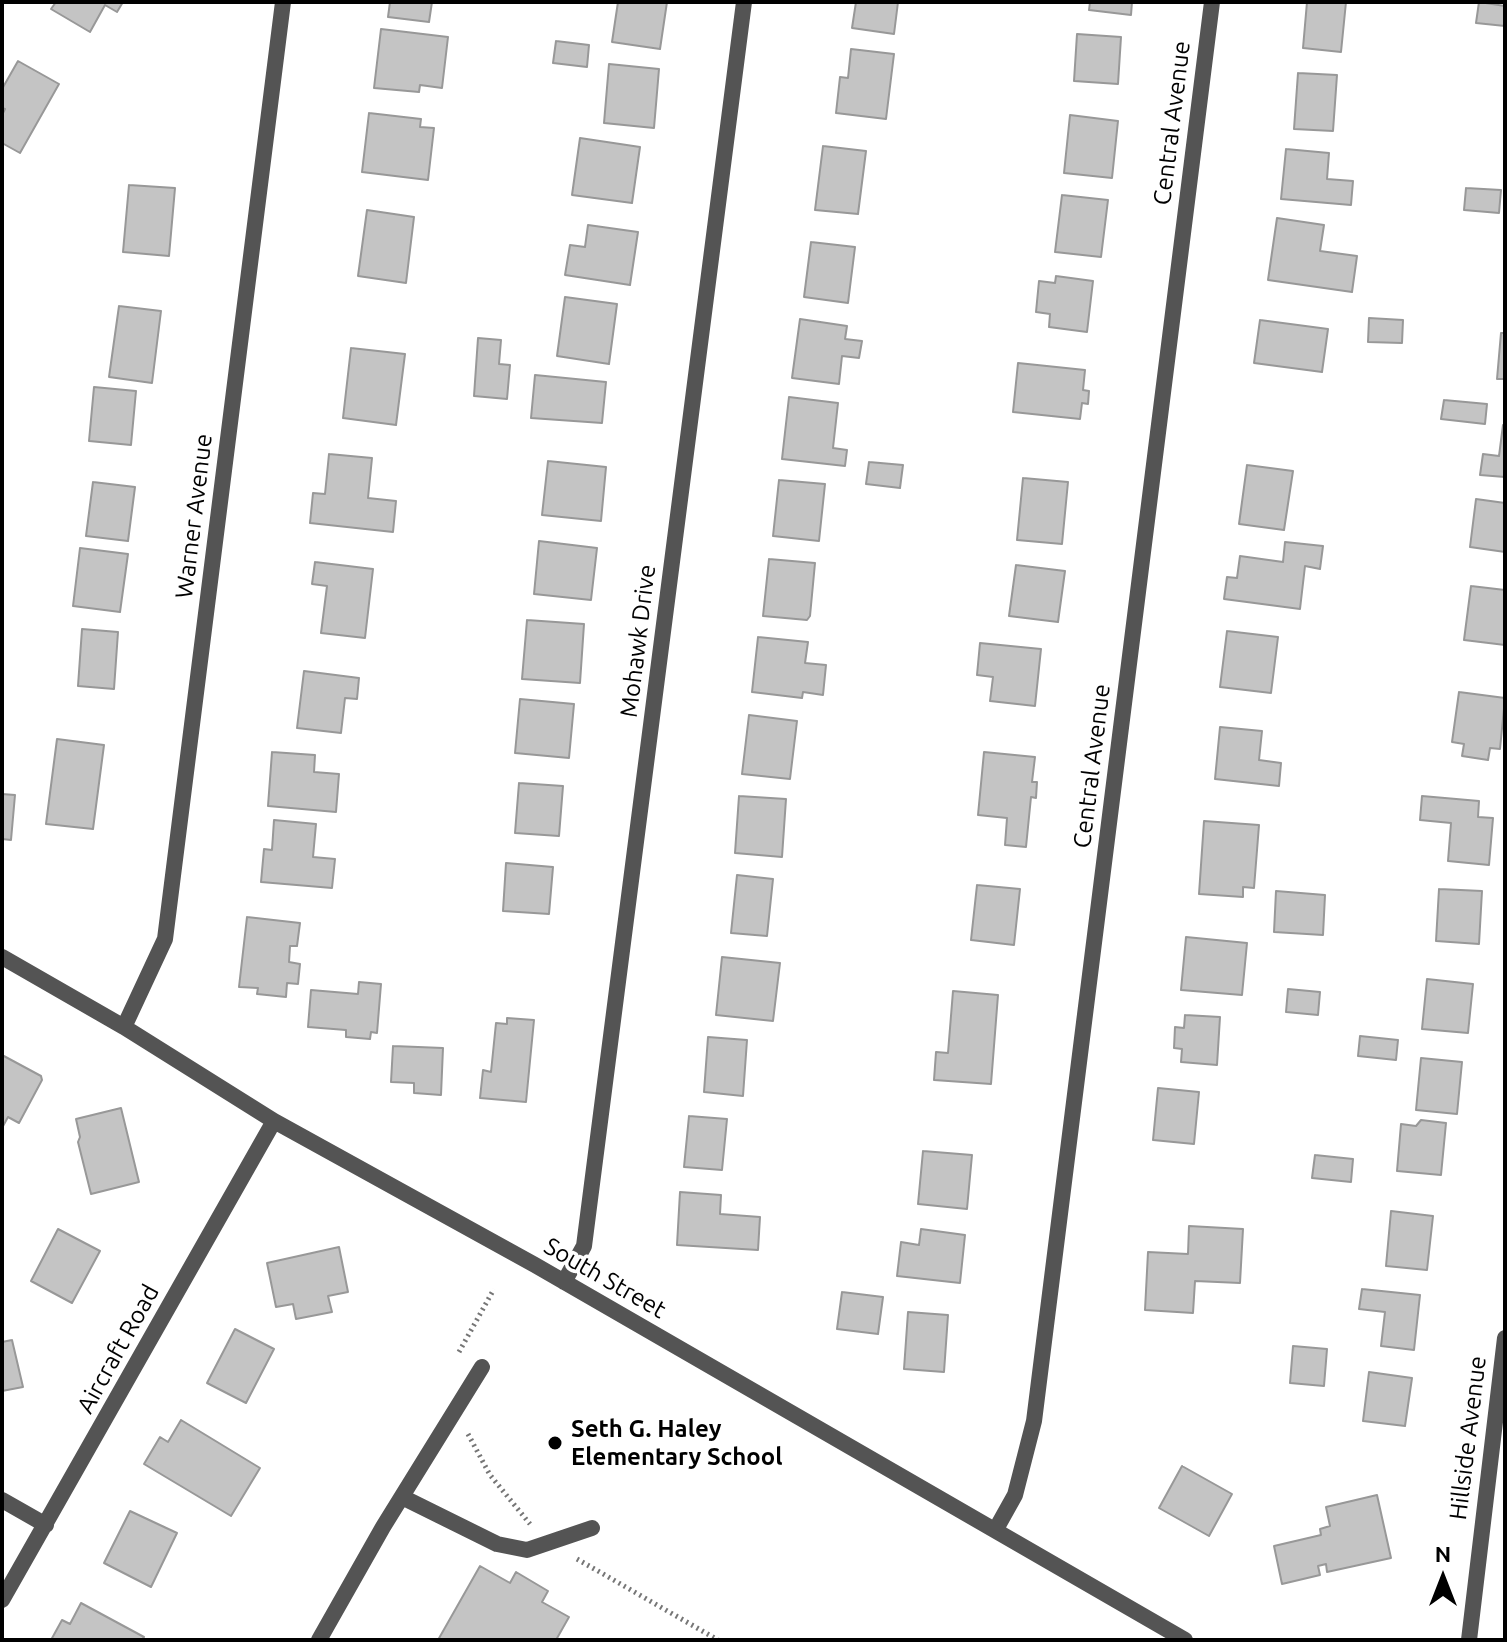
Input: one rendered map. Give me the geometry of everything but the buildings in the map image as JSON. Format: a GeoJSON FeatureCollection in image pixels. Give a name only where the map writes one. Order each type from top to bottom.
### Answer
{"type":"FeatureCollection","features":[{"type":"Feature","properties":{"kind":"street","name":"Warner Avenue"},"geometry":{"type":"LineString","coordinates":[[124,1027],[165,939],[283,2]]}},
{"type":"Feature","properties":{"kind":"street","name":"Mohawk Drive"},"geometry":{"type":"LineString","coordinates":[[564,1282],[584,1246],[744,2]]}},
{"type":"Feature","properties":{"kind":"street","name":"Central Avenue"},"geometry":{"type":"LineString","coordinates":[[996,1529],[1015,1495],[1034,1421],[1212,2]]}},
{"type":"Feature","properties":{"kind":"street","name":"South Street"},"geometry":{"type":"LineString","coordinates":[[2,957],[124,1027],[274,1121],[564,1282],[1185,1640]]}},
{"type":"Feature","properties":{"kind":"street","name":"Aircraft Road"},"geometry":{"type":"LineString","coordinates":[[2,1600],[274,1121]]}},
{"type":"Feature","properties":{"kind":"street","name":"Hillside Avenue"},"geometry":{"type":"LineString","coordinates":[[1469,1640],[1505,1338]]}},
{"type":"Feature","properties":{"kind":"street"},"geometry":{"type":"LineString","coordinates":[[319,1640],[482,1367]]}},
{"type":"Feature","properties":{"kind":"street"},"geometry":{"type":"LineString","coordinates":[[402,1497],[497,1544],[527,1550],[592,1528]]}},
{"type":"Feature","properties":{"kind":"street"},"geometry":{"type":"LineString","coordinates":[[2,1500],[46,1525]]}},
{"type":"Feature","properties":{"kind":"path"},"geometry":{"type":"LineString","coordinates":[[456,1356],[494,1289]]}},
{"type":"Feature","properties":{"kind":"path"},"geometry":{"type":"LineString","coordinates":[[455,1410],[490,1475],[527,1523],[580,1561],[718,1640]]}},
{"type":"Feature","properties":{"kind":"place","name":"Seth G. Haley Elementary School"},"geometry":{"type":"Point","coordinates":[555,1443]}}]}
